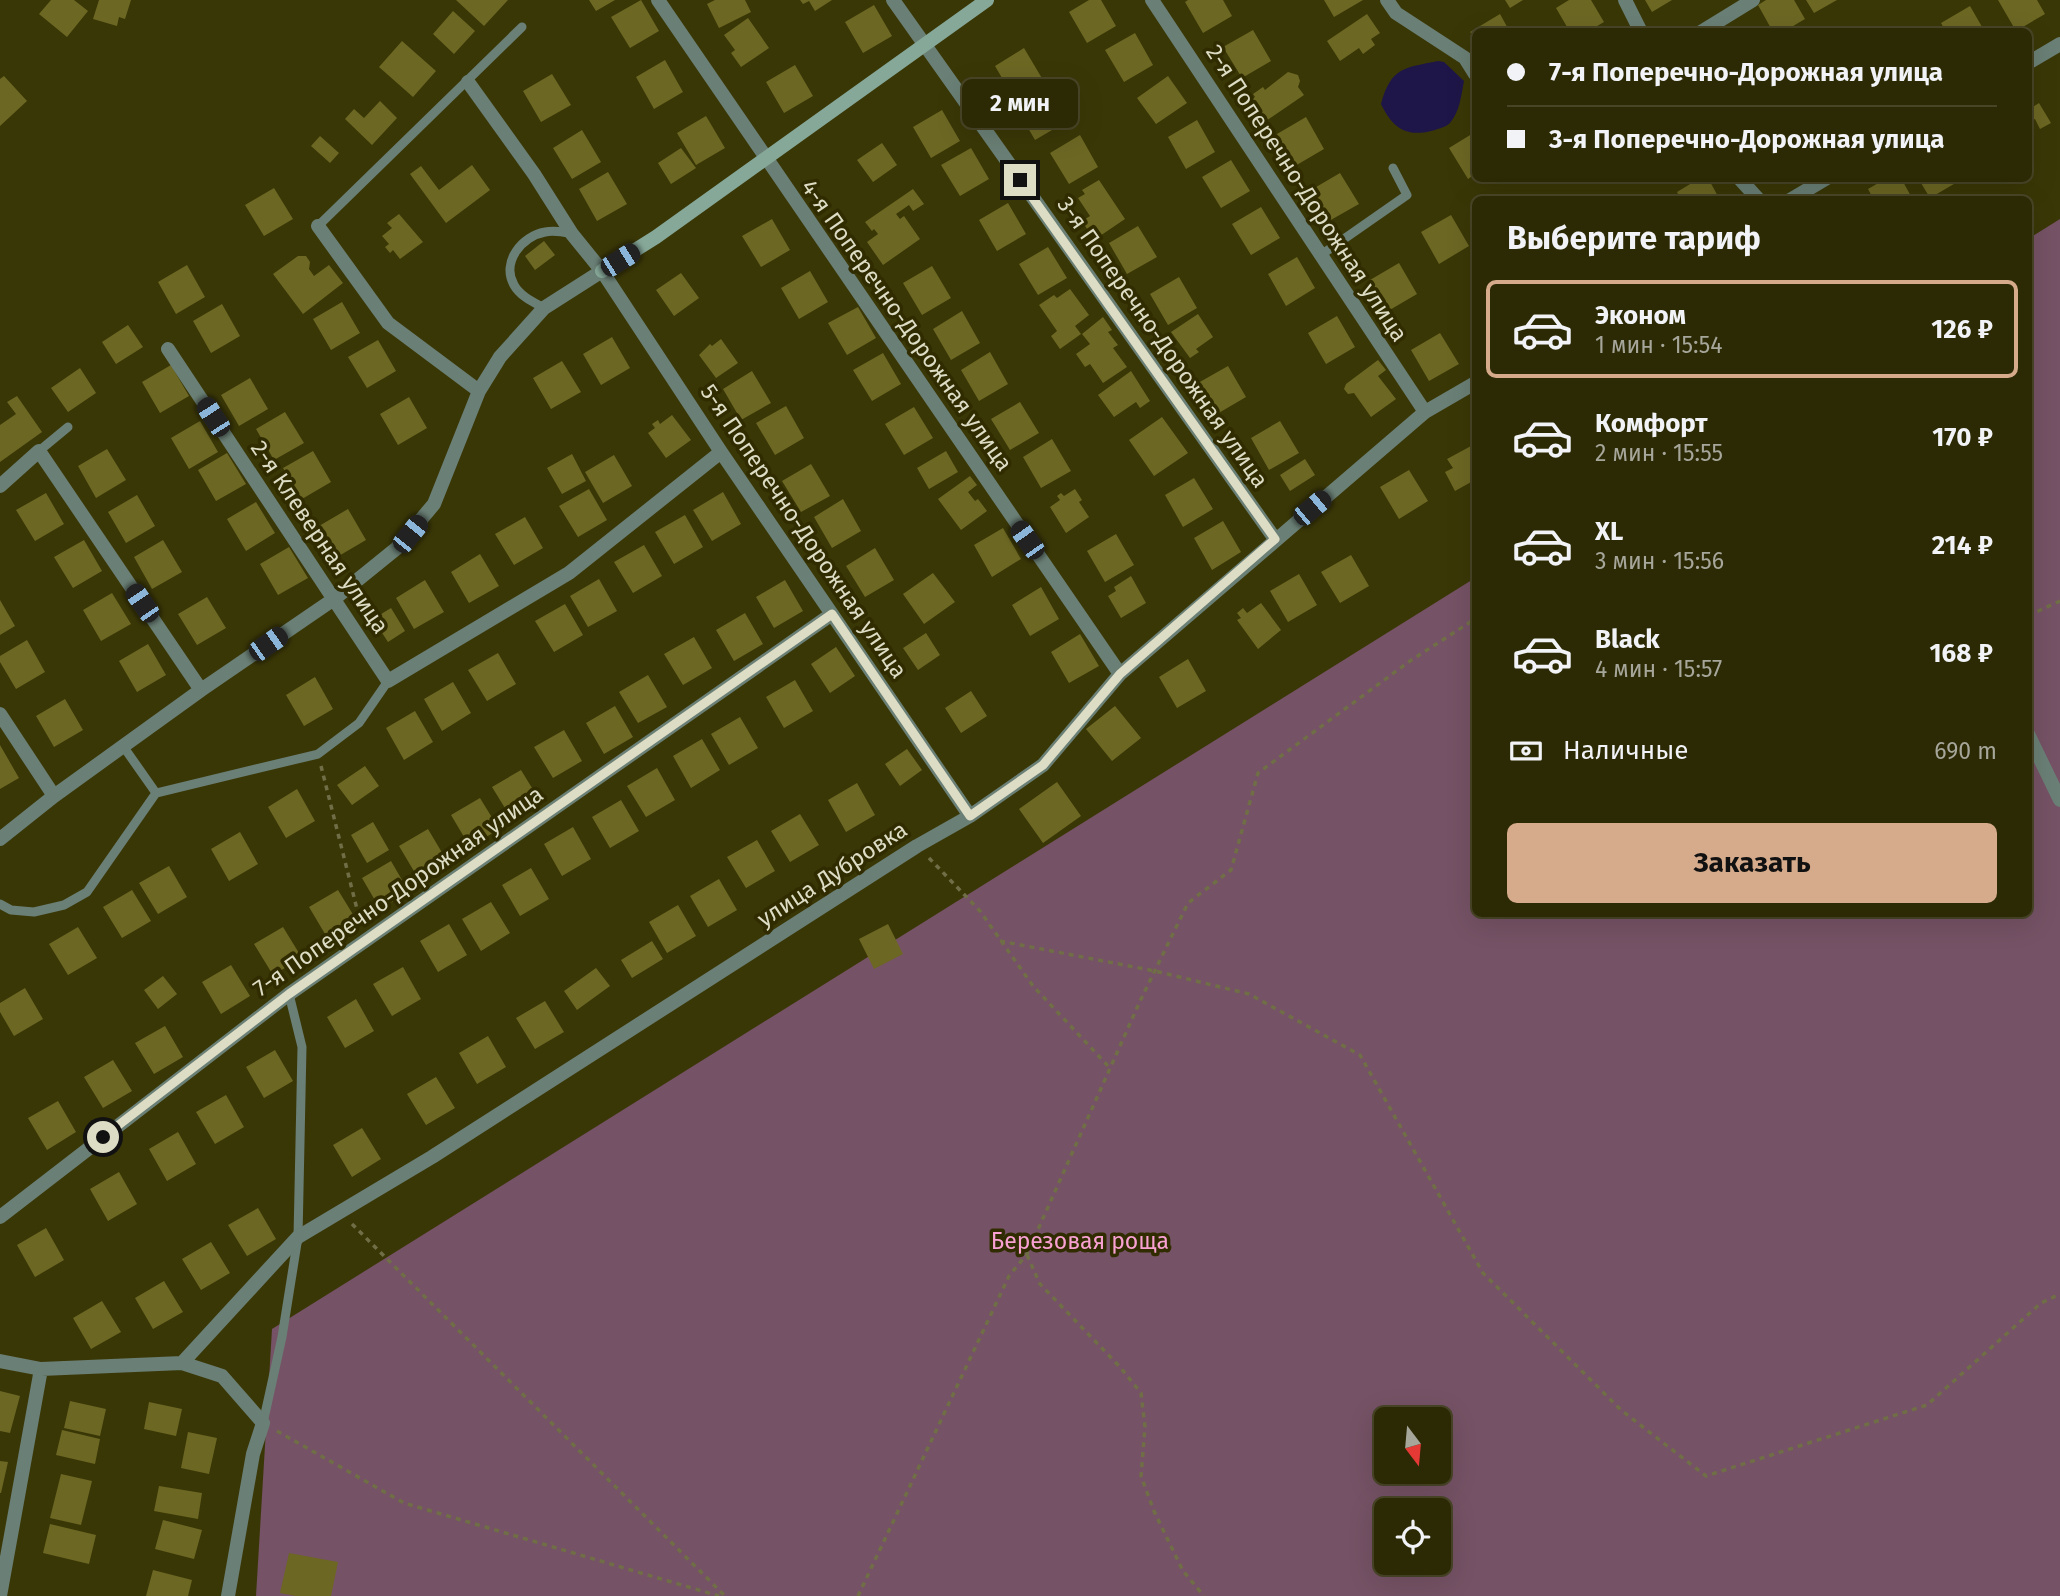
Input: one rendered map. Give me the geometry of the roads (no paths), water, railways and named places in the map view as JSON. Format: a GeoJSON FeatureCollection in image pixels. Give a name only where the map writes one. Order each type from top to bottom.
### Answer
{"type":"FeatureCollection","features":[{"type":"Feature","properties":{"kind":"street","name":"4-я Поперечно-Дорожная улица"},"geometry":{"type":"LineString","coordinates":[[658,0],[1120,674]]}},
{"type":"Feature","properties":{"kind":"street","name":"3-я Поперечно-Дорожная улица"},"geometry":{"type":"LineString","coordinates":[[893,0],[1275,539]]}},
{"type":"Feature","properties":{"kind":"street"},"geometry":{"type":"LineString","coordinates":[[0,839],[123,746],[334,599],[397,548],[434,504],[479,391],[500,357],[544,308],[656,237],[987,0]]}},
{"type":"Feature","properties":{"kind":"street","name":"2-я Поперечно-Дорожная улица"},"geometry":{"type":"LineString","coordinates":[[1152,0],[1424,412]]}},
{"type":"Feature","properties":{"kind":"street"},"geometry":{"type":"LineString","coordinates":[[1387,0],[1396,13],[1465,58],[1472,69]]}},
{"type":"Feature","properties":{"kind":"street"},"geometry":{"type":"LineString","coordinates":[[1625,0],[1638,28]]}},
{"type":"Feature","properties":{"kind":"street"},"geometry":{"type":"LineString","coordinates":[[1708,28],[1754,0]]}},
{"type":"Feature","properties":{"kind":"street"},"geometry":{"type":"LineString","coordinates":[[2032,61],[2060,44]]}},
{"type":"Feature","properties":{"kind":"street"},"geometry":{"type":"LineString","coordinates":[[468,82],[534,174],[572,234],[602,271]]}},
{"type":"Feature","properties":{"kind":"street"},"geometry":{"type":"LineString","coordinates":[[1743,182],[1756,196]]}},
{"type":"Feature","properties":{"kind":"street"},"geometry":{"type":"LineString","coordinates":[[1797,196],[1820,182]]}},
{"type":"Feature","properties":{"kind":"street"},"geometry":{"type":"LineString","coordinates":[[318,226],[388,323],[479,391]]}},
{"type":"Feature","properties":{"kind":"street","name":"5-я Поперечно-Дорожная улица"},"geometry":{"type":"LineString","coordinates":[[602,271],[721,452],[970,816]]}},
{"type":"Feature","properties":{"kind":"street","name":"2-я Клеверная улица"},"geometry":{"type":"LineString","coordinates":[[168,349],[388,681]]}},
{"type":"Feature","properties":{"kind":"street","name":"улица Дубровка"},"geometry":{"type":"LineString","coordinates":[[182,1363],[298,1237],[342,1208],[456,1142],[917,846],[970,816],[1043,765],[1120,674],[1424,412],[1472,385]]}},
{"type":"Feature","properties":{"kind":"street"},"geometry":{"type":"LineString","coordinates":[[0,485],[39,451],[201,690]]}},
{"type":"Feature","properties":{"kind":"street"},"geometry":{"type":"LineString","coordinates":[[388,681],[569,573],[721,452]]}},
{"type":"Feature","properties":{"kind":"street","name":"7-я Поперечно-Дорожная улица"},"geometry":{"type":"LineString","coordinates":[[0,1217],[289,994],[832,614]]}},
{"type":"Feature","properties":{"kind":"street"},"geometry":{"type":"LineString","coordinates":[[0,714],[54,796]]}},
{"type":"Feature","properties":{"kind":"street"},"geometry":{"type":"LineString","coordinates":[[2032,742],[2060,800]]}},
{"type":"Feature","properties":{"kind":"street"},"geometry":{"type":"LineString","coordinates":[[0,1361],[41,1369],[182,1363],[222,1376],[263,1423],[253,1454],[228,1596]]}},
{"type":"Feature","properties":{"kind":"street"},"geometry":{"type":"LineString","coordinates":[[0,1596],[41,1369]]}},
{"type":"Feature","properties":{"kind":"lane"},"geometry":{"type":"LineString","coordinates":[[318,226],[522,27]]}},
{"type":"Feature","properties":{"kind":"lane"},"geometry":{"type":"LineString","coordinates":[[1321,255],[1407,195],[1393,168]]}},
{"type":"Feature","properties":{"kind":"lane"},"geometry":{"type":"LineString","coordinates":[[544,308],[527,299],[514,287],[509,266],[514,252],[543,232],[572,234]]}},
{"type":"Feature","properties":{"kind":"lane"},"geometry":{"type":"LineString","coordinates":[[39,451],[68,427]]}},
{"type":"Feature","properties":{"kind":"lane"},"geometry":{"type":"LineString","coordinates":[[0,904],[10,910],[34,912],[64,905],[87,892],[156,793],[318,754],[359,723],[388,681]]}},
{"type":"Feature","properties":{"kind":"lane"},"geometry":{"type":"LineString","coordinates":[[123,746],[156,793]]}},
{"type":"Feature","properties":{"kind":"lane"},"geometry":{"type":"LineString","coordinates":[[263,1423],[282,1337],[298,1237],[302,1047],[289,994]]}},
{"type":"Feature","properties":{"kind":"park label","name":"Березовая роща"},"geometry":{"type":"Point","coordinates":[1080,1241]}}]}
